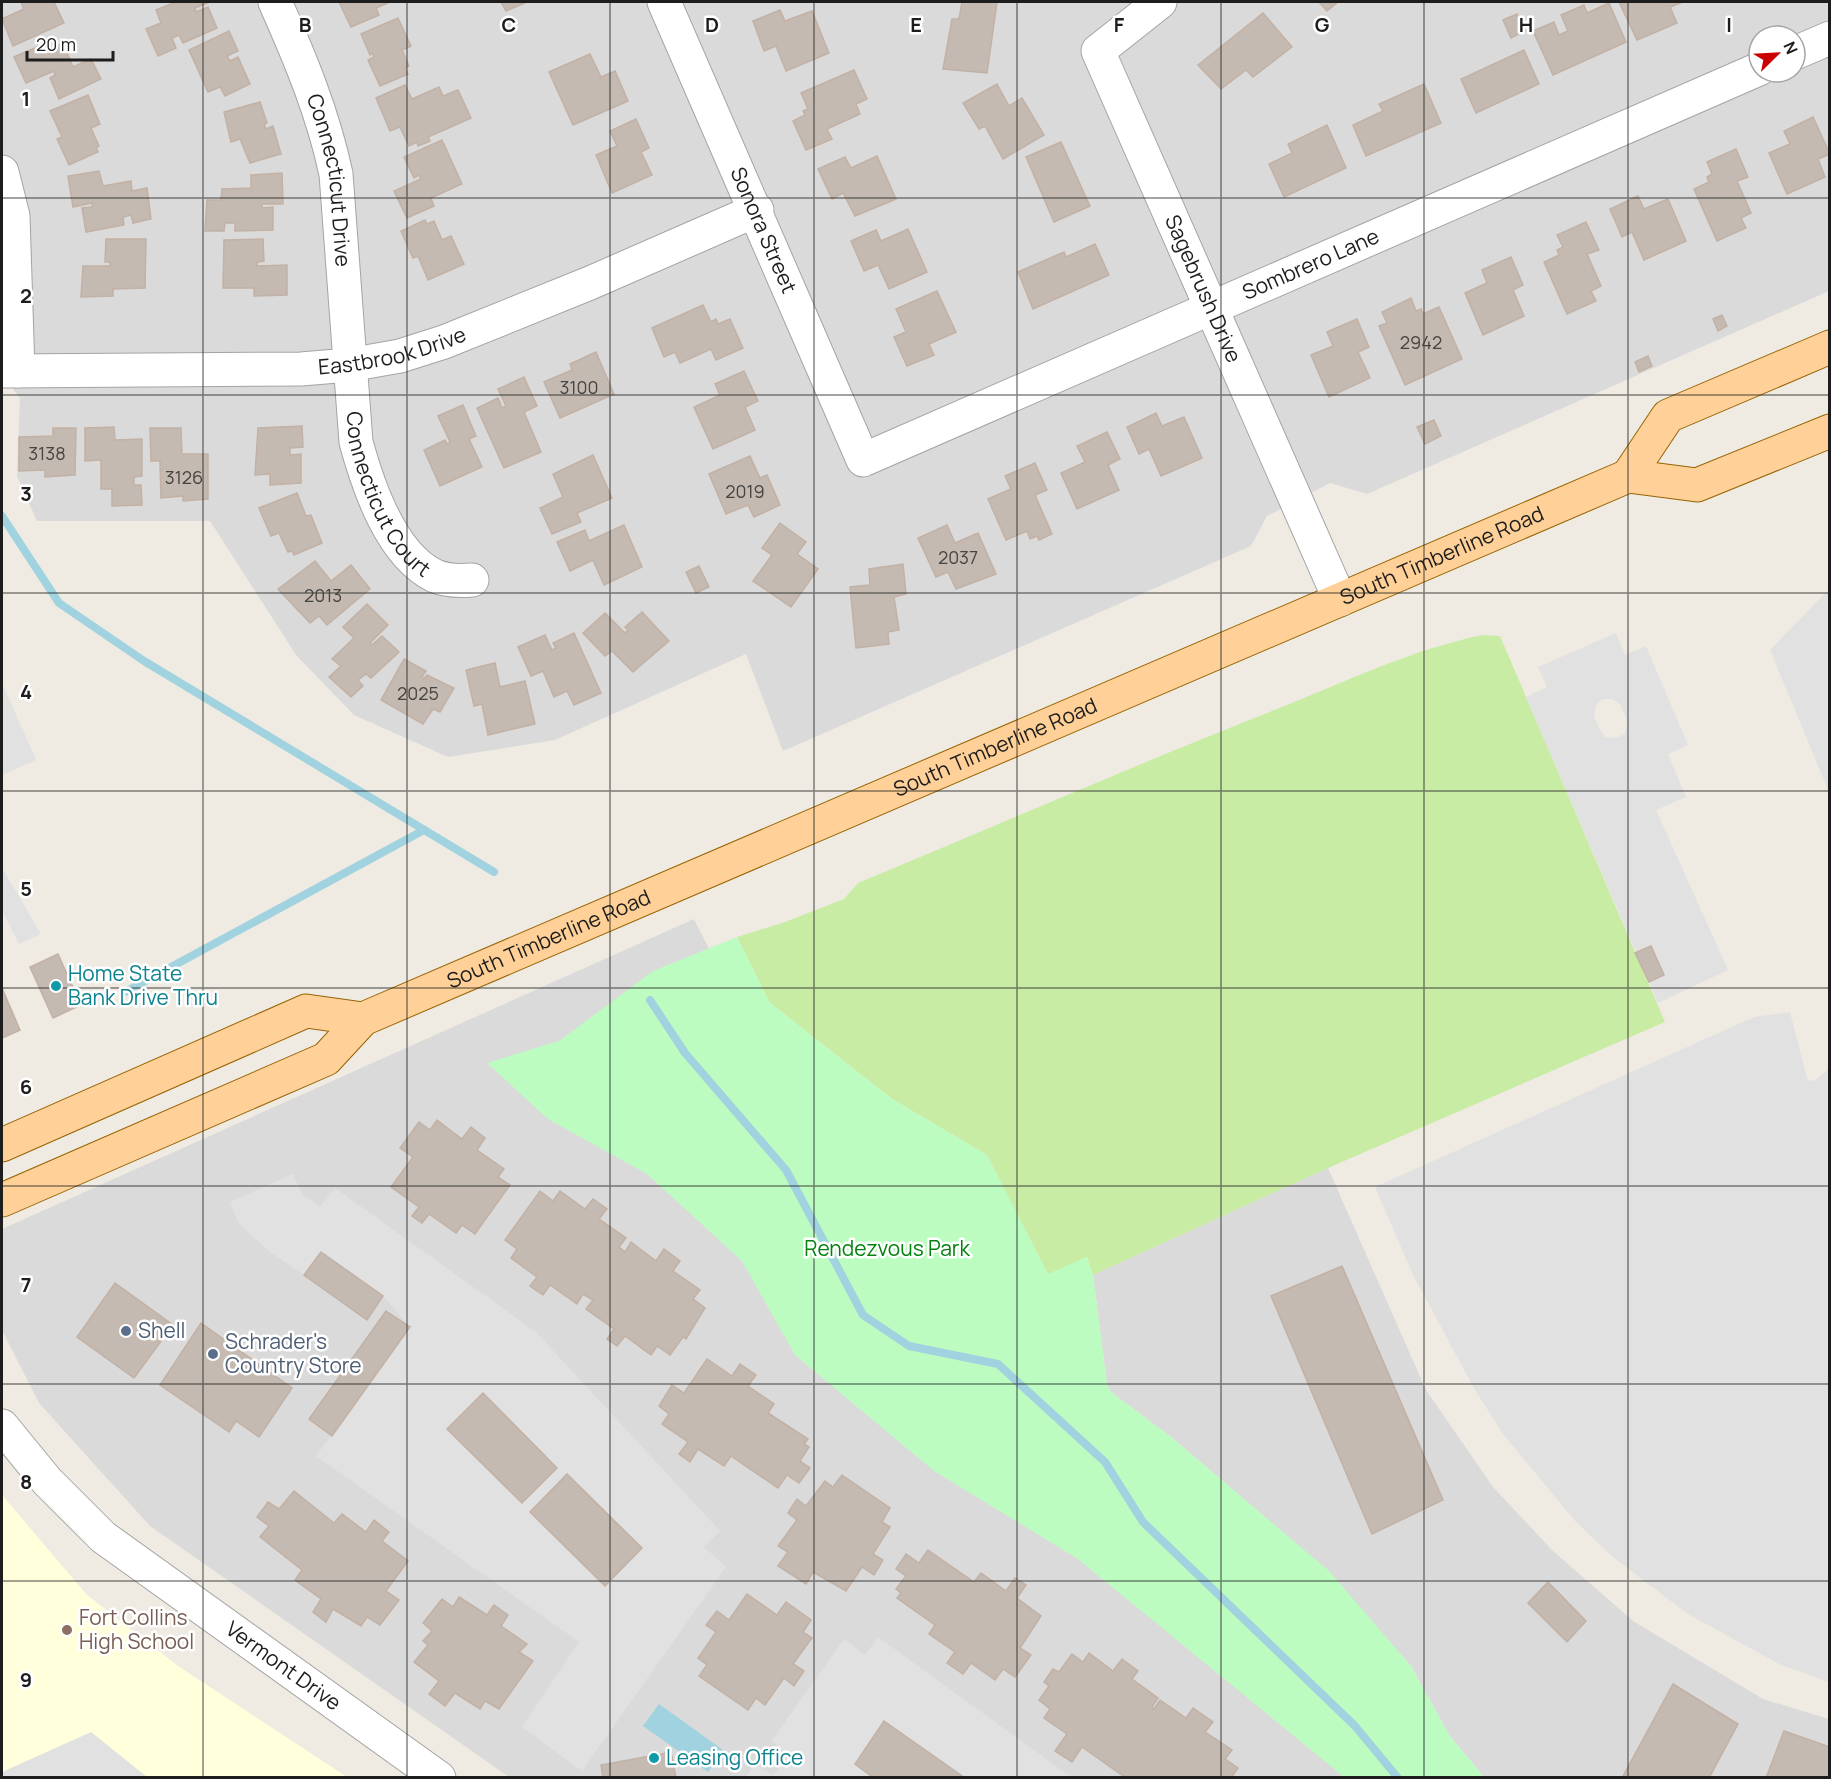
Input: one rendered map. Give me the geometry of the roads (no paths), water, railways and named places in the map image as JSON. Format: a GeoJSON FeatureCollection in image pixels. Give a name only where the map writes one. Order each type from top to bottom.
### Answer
{"type":"FeatureCollection","features":[{"type":"Feature","properties":{"kind":"main road"},"geometry":{"type":"LineString","coordinates":[[1830,346],[1668,416],[1628,476],[1697,485],[1830,431]]}},
{"type":"Feature","properties":{"kind":"main road","name":"South Timberline Road"},"geometry":{"type":"LineString","coordinates":[[2,1200],[326,1059],[363,1019],[1628,476]]}},
{"type":"Feature","properties":{"kind":"main road"},"geometry":{"type":"LineString","coordinates":[[2,1145],[306,1011],[363,1019]]}},
{"type":"Feature","properties":{"kind":"street","name":"Connecticut Drive"},"geometry":{"type":"LineString","coordinates":[[275,2],[310,80],[328,135],[336,174],[349,365]]}},
{"type":"Feature","properties":{"kind":"street","name":"Sonora Street"},"geometry":{"type":"LineString","coordinates":[[664,2],[757,210],[863,460]]}},
{"type":"Feature","properties":{"kind":"street","name":"Sagebrush Drive"},"geometry":{"type":"LineString","coordinates":[[1160,2],[1098,51],[1340,600]]}},
{"type":"Feature","properties":{"kind":"street"},"geometry":{"type":"LineString","coordinates":[[1807,48],[1830,38]]}},
{"type":"Feature","properties":{"kind":"street","name":"Sombrero Lane"},"geometry":{"type":"LineString","coordinates":[[863,460],[1747,74]]}},
{"type":"Feature","properties":{"kind":"street"},"geometry":{"type":"LineString","coordinates":[[2,172],[13,216],[10,371]]}},
{"type":"Feature","properties":{"kind":"street","name":"Eastbrook Drive"},"geometry":{"type":"LineString","coordinates":[[10,371],[301,369],[349,365],[400,356],[444,342],[590,283],[757,210]]}},
{"type":"Feature","properties":{"kind":"street","name":"Connecticut Court"},"geometry":{"type":"LineString","coordinates":[[349,365],[356,442],[365,475],[382,515],[420,567],[437,577],[456,581],[472,580]]}},
{"type":"Feature","properties":{"kind":"street","name":"Vermont Drive"},"geometry":{"type":"LineString","coordinates":[[2,1426],[47,1481],[103,1537],[439,1778]]}},
{"type":"Feature","properties":{"kind":"water"},"geometry":{"type":"Polygon","coordinates":[[[659,1704],[723,1750],[708,1772],[643,1726],[659,1704]]]}},
{"type":"Feature","properties":{"kind":"waterway"},"geometry":{"type":"LineString","coordinates":[[2,516],[59,603],[144,661],[494,872]]}},
{"type":"Feature","properties":{"kind":"waterway"},"geometry":{"type":"LineString","coordinates":[[125,992],[424,830]]}},
{"type":"Feature","properties":{"kind":"waterway"},"geometry":{"type":"LineString","coordinates":[[650,1000],[685,1053],[786,1170],[863,1315],[909,1346],[998,1364],[1105,1462],[1143,1522],[1355,1726],[1398,1778]]}},
{"type":"Feature","properties":{"kind":"place","name":"Home State Bank Drive Thru"},"geometry":{"type":"Point","coordinates":[56,986]}},
{"type":"Feature","properties":{"kind":"place","name":"Shell"},"geometry":{"type":"Point","coordinates":[126,1331]}},
{"type":"Feature","properties":{"kind":"place","name":"Schrader's Country Store"},"geometry":{"type":"Point","coordinates":[213,1354]}},
{"type":"Feature","properties":{"kind":"place","name":"Fort Collins High School"},"geometry":{"type":"Point","coordinates":[67,1630]}},
{"type":"Feature","properties":{"kind":"place","name":"Leasing Office"},"geometry":{"type":"Point","coordinates":[654,1758]}},
{"type":"Feature","properties":{"kind":"park label","name":"Rendezvous Park"},"geometry":{"type":"Point","coordinates":[887,1249]}}]}
